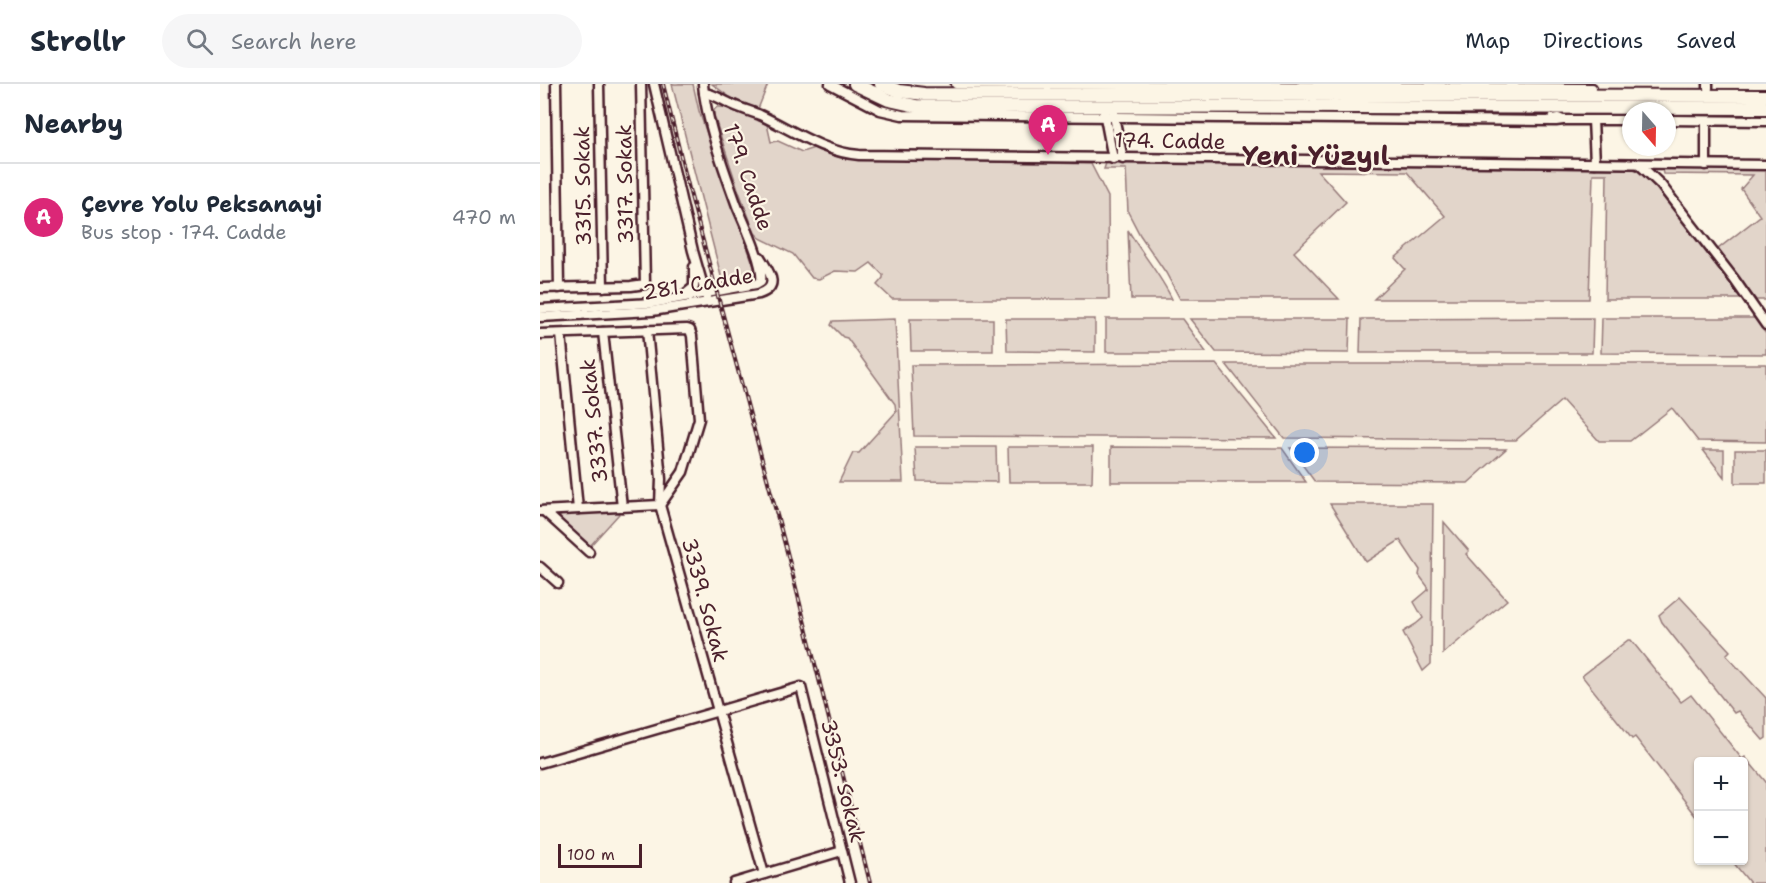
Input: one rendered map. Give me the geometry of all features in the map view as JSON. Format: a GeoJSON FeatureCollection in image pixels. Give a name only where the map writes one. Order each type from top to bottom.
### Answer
{"type":"FeatureCollection","features":[{"type":"Feature","properties":{"kind":"highway"},"geometry":{"type":"LineString","coordinates":[[855,84],[889,100],[916,106],[1109,112],[1765,97]]}},
{"type":"Feature","properties":{"kind":"highway"},"geometry":{"type":"LineString","coordinates":[[881,84],[899,91],[924,94],[1593,89],[1765,97]]}},
{"type":"Feature","properties":{"kind":"street"},"geometry":{"type":"LineString","coordinates":[[556,84],[559,288]]}},
{"type":"Feature","properties":{"kind":"street","name":"3315. Sokak"},"geometry":{"type":"LineString","coordinates":[[599,84],[603,287]]}},
{"type":"Feature","properties":{"kind":"street","name":"3317. Sokak"},"geometry":{"type":"LineString","coordinates":[[603,287],[645,284],[641,84]]}},
{"type":"Feature","properties":{"kind":"street"},"geometry":{"type":"LineString","coordinates":[[654,84],[707,303]]}},
{"type":"Feature","properties":{"kind":"street"},"geometry":{"type":"LineString","coordinates":[[830,84],[880,110],[896,114],[1109,112],[1622,120]]}},
{"type":"Feature","properties":{"kind":"street"},"geometry":{"type":"LineString","coordinates":[[956,84],[1593,89]]}},
{"type":"Feature","properties":{"kind":"street","name":"174. Cadde"},"geometry":{"type":"LineString","coordinates":[[703,88],[728,103],[759,115],[822,146],[849,154],[1766,165]]}},
{"type":"Feature","properties":{"kind":"street","name":"179. Cadde"},"geometry":{"type":"LineString","coordinates":[[703,88],[705,104],[730,184],[754,246]]}},
{"type":"Feature","properties":{"kind":"street"},"geometry":{"type":"LineString","coordinates":[[705,104],[728,103]]}},
{"type":"Feature","properties":{"kind":"street"},"geometry":{"type":"LineString","coordinates":[[1109,112],[1118,159]]}},
{"type":"Feature","properties":{"kind":"street"},"geometry":{"type":"LineString","coordinates":[[1593,120],[1595,164]]}},
{"type":"Feature","properties":{"kind":"street"},"geometry":{"type":"LineString","coordinates":[[1676,120],[1766,121]]}},
{"type":"Feature","properties":{"kind":"street"},"geometry":{"type":"LineString","coordinates":[[1706,121],[1706,165]]}},
{"type":"Feature","properties":{"kind":"street"},"geometry":{"type":"LineString","coordinates":[[1639,164],[1661,185],[1734,279],[1766,325]]}},
{"type":"Feature","properties":{"kind":"street"},"geometry":{"type":"LineString","coordinates":[[1653,164],[1661,185]]}},
{"type":"Feature","properties":{"kind":"street","name":"281. Cadde"},"geometry":{"type":"LineString","coordinates":[[540,309],[635,304],[760,282],[762,275],[754,246]]}},
{"type":"Feature","properties":{"kind":"street","name":"281. Cadde"},"geometry":{"type":"LineString","coordinates":[[540,317],[652,311],[759,294],[769,288],[772,277],[754,246]]}},
{"type":"Feature","properties":{"kind":"street"},"geometry":{"type":"LineString","coordinates":[[679,298],[694,286],[693,251]]}},
{"type":"Feature","properties":{"kind":"street"},"geometry":{"type":"LineString","coordinates":[[540,288],[603,287]]}},
{"type":"Feature","properties":{"kind":"street"},"geometry":{"type":"LineString","coordinates":[[540,334],[684,328],[690,330],[699,419],[683,472],[660,505],[542,511]]}},
{"type":"Feature","properties":{"kind":"street","name":"3339. Sokak"},"geometry":{"type":"LineString","coordinates":[[647,330],[661,479],[660,505],[764,874]]}},
{"type":"Feature","properties":{"kind":"street","name":"3337. Sokak"},"geometry":{"type":"LineString","coordinates":[[603,332],[622,507]]}},
{"type":"Feature","properties":{"kind":"street"},"geometry":{"type":"LineString","coordinates":[[561,334],[578,509]]}},
{"type":"Feature","properties":{"kind":"street"},"geometry":{"type":"LineString","coordinates":[[542,511],[589,552]]}},
{"type":"Feature","properties":{"kind":"street"},"geometry":{"type":"LineString","coordinates":[[540,567],[558,583]]}},
{"type":"Feature","properties":{"kind":"street","name":"3353. Sokak"},"geometry":{"type":"LineString","coordinates":[[717,711],[801,687],[850,883]]}},
{"type":"Feature","properties":{"kind":"street"},"geometry":{"type":"LineString","coordinates":[[540,763],[717,711]]}},
{"type":"Feature","properties":{"kind":"street"},"geometry":{"type":"LineString","coordinates":[[734,883],[842,851]]}},
{"type":"Feature","properties":{"kind":"shaded area"},"geometry":{"type":"Polygon","coordinates":[[[672,84],[693,84],[699,111],[756,272],[752,279],[723,284],[672,84]]]}},
{"type":"Feature","properties":{"kind":"shaded area"},"geometry":{"type":"Polygon","coordinates":[[[712,84],[768,84],[758,109],[731,98],[712,84]]]}},
{"type":"Feature","properties":{"kind":"shaded area"},"geometry":{"type":"Polygon","coordinates":[[[717,107],[736,110],[767,124],[771,142],[778,141],[802,152],[814,148],[841,158],[1091,164],[1108,197],[1109,299],[892,299],[877,285],[883,275],[871,263],[858,272],[835,271],[819,279],[812,278],[793,254],[760,238],[755,233],[714,116],[714,110],[717,107]]]}},
{"type":"Feature","properties":{"kind":"shaded area"},"geometry":{"type":"Polygon","coordinates":[[[1119,111],[1622,113],[1622,116],[1119,114],[1119,111]]]}},
{"type":"Feature","properties":{"kind":"shaded area"},"geometry":{"type":"Polygon","coordinates":[[[1676,113],[1766,114],[1766,117],[1676,116],[1676,113]]]}},
{"type":"Feature","properties":{"kind":"shaded area"},"geometry":{"type":"Polygon","coordinates":[[[1106,163],[1634,169],[1643,174],[1656,188],[1742,299],[1605,299],[1607,174],[1593,174],[1589,299],[1374,299],[1405,269],[1395,258],[1445,216],[1407,172],[1318,171],[1346,202],[1294,252],[1339,299],[1180,299],[1128,212],[1126,169],[1104,169],[1106,163]]]}},
{"type":"Feature","properties":{"kind":"shaded area"},"geometry":{"type":"Polygon","coordinates":[[[1664,168],[1766,169],[1766,300],[1756,300],[1718,249],[1760,216],[1741,189],[1753,175],[1663,174],[1664,168]]]}},
{"type":"Feature","properties":{"kind":"shaded area"},"geometry":{"type":"Polygon","coordinates":[[[1128,230],[1162,281],[1172,299],[1131,299],[1128,230]]]}},
{"type":"Feature","properties":{"kind":"shaded area"},"geometry":{"type":"Polygon","coordinates":[[[1593,318],[1592,353],[1360,353],[1361,319],[1593,318]]]}},
{"type":"Feature","properties":{"kind":"shaded area"},"geometry":{"type":"Polygon","coordinates":[[[1602,318],[1755,318],[1766,334],[1766,354],[1601,353],[1602,318]]]}},
{"type":"Feature","properties":{"kind":"shaded area"},"geometry":{"type":"Polygon","coordinates":[[[895,319],[903,482],[839,482],[853,453],[859,453],[896,412],[895,404],[847,338],[831,325],[833,321],[895,319]]]}},
{"type":"Feature","properties":{"kind":"shaded area"},"geometry":{"type":"Polygon","coordinates":[[[910,319],[993,319],[993,351],[911,351],[910,319]]]}},
{"type":"Feature","properties":{"kind":"shaded area"},"geometry":{"type":"Polygon","coordinates":[[[1006,319],[1095,319],[1095,352],[1007,351],[1006,319]]]}},
{"type":"Feature","properties":{"kind":"shaded area"},"geometry":{"type":"Polygon","coordinates":[[[1106,319],[1182,319],[1206,352],[1106,352],[1106,319]]]}},
{"type":"Feature","properties":{"kind":"shaded area"},"geometry":{"type":"Polygon","coordinates":[[[1190,319],[1350,319],[1349,353],[1216,352],[1190,319]]]}},
{"type":"Feature","properties":{"kind":"shaded area"},"geometry":{"type":"Polygon","coordinates":[[[1216,364],[1276,438],[914,436],[911,365],[1216,364]]]}},
{"type":"Feature","properties":{"kind":"shaded area"},"geometry":{"type":"Polygon","coordinates":[[[1226,364],[1766,364],[1766,442],[1698,441],[1672,408],[1630,441],[1599,441],[1562,400],[1516,440],[1284,438],[1226,364]]]}},
{"type":"Feature","properties":{"kind":"shaded area"},"geometry":{"type":"Polygon","coordinates":[[[915,447],[996,447],[997,482],[917,481],[915,447]]]}},
{"type":"Feature","properties":{"kind":"shaded area"},"geometry":{"type":"Polygon","coordinates":[[[1008,447],[1093,447],[1092,482],[1009,482],[1008,447]]]}},
{"type":"Feature","properties":{"kind":"shaded area"},"geometry":{"type":"Polygon","coordinates":[[[1111,447],[1282,448],[1306,482],[1111,482],[1111,447]]]}},
{"type":"Feature","properties":{"kind":"shaded area"},"geometry":{"type":"Polygon","coordinates":[[[1290,448],[1506,449],[1468,483],[1315,482],[1290,448]]]}},
{"type":"Feature","properties":{"kind":"shaded area"},"geometry":{"type":"Polygon","coordinates":[[[1703,450],[1724,450],[1724,477],[1703,450]]]}},
{"type":"Feature","properties":{"kind":"shaded area"},"geometry":{"type":"Polygon","coordinates":[[[1735,450],[1766,450],[1766,483],[1735,483],[1735,450]]]}},
{"type":"Feature","properties":{"kind":"shaded area"},"geometry":{"type":"Polygon","coordinates":[[[1330,504],[1433,504],[1431,664],[1423,671],[1403,632],[1423,618],[1414,602],[1428,590],[1419,575],[1420,570],[1400,540],[1366,562],[1330,504]]]}},
{"type":"Feature","properties":{"kind":"shaded area"},"geometry":{"type":"Polygon","coordinates":[[[617,511],[619,514],[590,546],[559,518],[561,515],[617,511]]]}},
{"type":"Feature","properties":{"kind":"shaded area"},"geometry":{"type":"Polygon","coordinates":[[[1444,522],[1469,551],[1466,554],[1507,600],[1443,654],[1444,522]]]}},
{"type":"Feature","properties":{"kind":"shaded area"},"geometry":{"type":"Polygon","coordinates":[[[1680,597],[1730,651],[1726,655],[1766,698],[1766,738],[1763,740],[1738,711],[1734,713],[1662,622],[1659,615],[1680,597]]]}},
{"type":"Feature","properties":{"kind":"shaded area"},"geometry":{"type":"Polygon","coordinates":[[[1631,640],[1681,702],[1691,695],[1740,757],[1694,757],[1694,813],[1635,737],[1632,739],[1582,676],[1631,640]]]}},
{"type":"Feature","properties":{"kind":"shaded area"},"geometry":{"type":"Polygon","coordinates":[[[1748,761],[1766,782],[1766,883],[1750,883],[1735,865],[1748,865],[1748,761]]]}},
{"type":"Feature","properties":{"kind":"railway"},"geometry":{"type":"LineString","coordinates":[[663,84],[787,552],[870,883]]}},
{"type":"Feature","properties":{"kind":"place","name":"Çevre Yolu Peksanayi"},"geometry":{"type":"Point","coordinates":[1048,155]}},
{"type":"Feature","properties":{"kind":"district","name":"Yeni Yüzyıl"},"geometry":{"type":"Point","coordinates":[1316,155]}}]}
